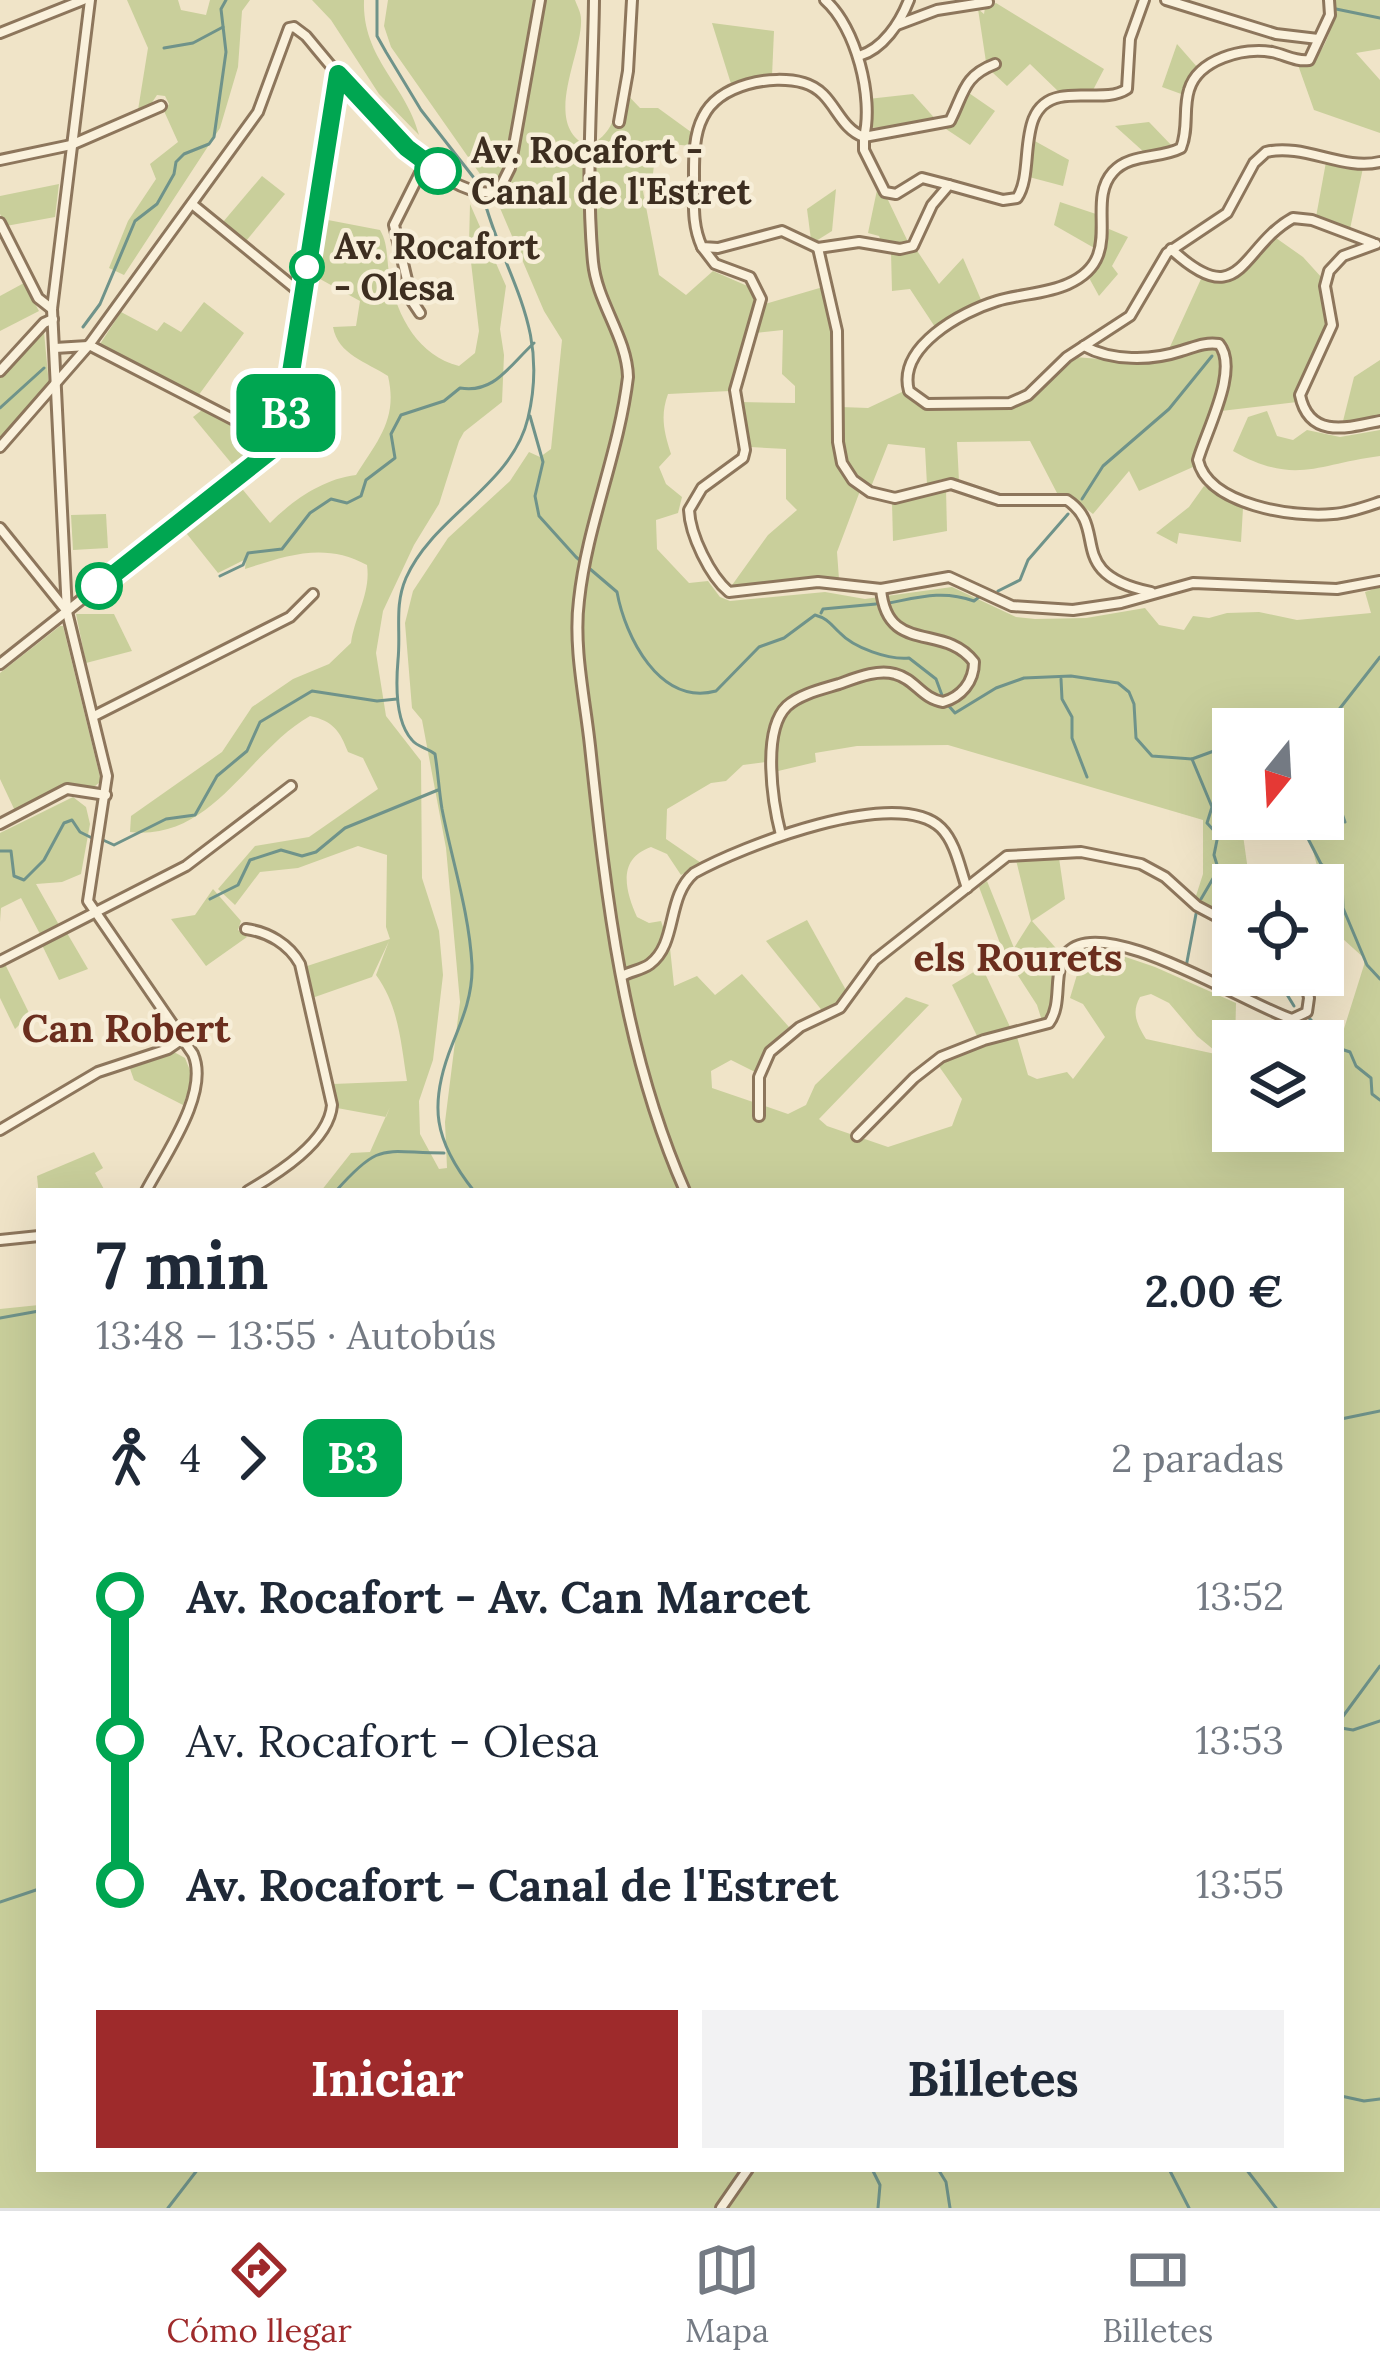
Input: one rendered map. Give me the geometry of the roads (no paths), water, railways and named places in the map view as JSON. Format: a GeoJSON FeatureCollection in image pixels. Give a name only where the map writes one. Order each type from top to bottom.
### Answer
{"type":"FeatureCollection","features":[{"type":"Feature","properties":{"kind":"street"},"geometry":{"type":"LineString","coordinates":[[0,33],[87,0],[52,314],[67,612],[107,776],[88,895],[94,914],[196,1060],[198,1086],[147,1188]]}},
{"type":"Feature","properties":{"kind":"street"},"geometry":{"type":"LineString","coordinates":[[0,448],[89,346],[258,112],[289,28],[298,29],[425,163],[476,193],[499,190],[512,160],[540,0]]}},
{"type":"Feature","properties":{"kind":"street"},"geometry":{"type":"LineString","coordinates":[[594,0],[593,262],[603,306],[627,359],[628,377],[578,613],[605,889],[645,1079],[684,1188]]}},
{"type":"Feature","properties":{"kind":"street"},"geometry":{"type":"LineString","coordinates":[[619,122],[632,0]]}},
{"type":"Feature","properties":{"kind":"street"},"geometry":{"type":"LineString","coordinates":[[825,0],[842,19],[859,56],[866,117],[864,150],[888,194],[922,178],[1004,200],[1017,198],[1024,185],[1028,140],[1042,106],[1058,97],[1114,95],[1127,88],[1130,39],[1144,0]]}},
{"type":"Feature","properties":{"kind":"street"},"geometry":{"type":"LineString","coordinates":[[859,56],[867,55],[897,25],[909,0]]}},
{"type":"Feature","properties":{"kind":"street"},"geometry":{"type":"LineString","coordinates":[[1166,0],[1276,34],[1318,39]]}},
{"type":"Feature","properties":{"kind":"street"},"geometry":{"type":"LineString","coordinates":[[1329,0],[1330,15],[1315,53],[1306,62],[1257,51],[1206,67],[1189,90],[1181,148],[1126,162],[1108,177],[1103,238],[1090,268],[1073,282],[1000,300],[949,326],[914,354],[907,385],[912,396],[927,404],[1017,402],[1046,382],[1067,357],[1130,316],[1171,249],[1227,213],[1254,163],[1266,152],[1380,162]]}},
{"type":"Feature","properties":{"kind":"street"},"geometry":{"type":"LineString","coordinates":[[897,25],[937,10],[988,2]]}},
{"type":"Feature","properties":{"kind":"street"},"geometry":{"type":"LineString","coordinates":[[995,64],[965,82],[950,121],[864,137],[850,133],[821,92],[802,82],[769,80],[720,99],[702,118],[695,148],[694,230],[715,264],[750,277],[761,299],[735,391],[743,458],[702,488],[689,510],[694,532],[719,584],[739,593],[818,582],[881,590],[949,577],[1012,606],[1046,610],[1104,608],[1192,583],[1336,590],[1380,581]]}},
{"type":"Feature","properties":{"kind":"street"},"geometry":{"type":"LineString","coordinates":[[0,664],[278,443],[284,430],[338,74]]}},
{"type":"Feature","properties":{"kind":"street"},"geometry":{"type":"LineString","coordinates":[[0,160],[71,145],[160,106]]}},
{"type":"Feature","properties":{"kind":"street"},"geometry":{"type":"LineString","coordinates":[[420,313],[412,301],[394,225],[425,163]]}},
{"type":"Feature","properties":{"kind":"street"},"geometry":{"type":"LineString","coordinates":[[702,247],[718,248],[782,231],[818,248],[859,242],[900,249],[914,246],[932,205],[949,184]]}},
{"type":"Feature","properties":{"kind":"street"},"geometry":{"type":"LineString","coordinates":[[192,204],[303,295]]}},
{"type":"Feature","properties":{"kind":"street"},"geometry":{"type":"LineString","coordinates":[[1171,249],[1203,275],[1213,277],[1242,267],[1293,218],[1312,220],[1378,244]]}},
{"type":"Feature","properties":{"kind":"street"},"geometry":{"type":"LineString","coordinates":[[0,223],[38,298],[52,314]]}},
{"type":"Feature","properties":{"kind":"street"},"geometry":{"type":"LineString","coordinates":[[1378,244],[1343,256],[1329,271],[1325,286],[1332,326],[1300,395],[1308,416],[1323,428],[1380,421]]}},
{"type":"Feature","properties":{"kind":"street"},"geometry":{"type":"LineString","coordinates":[[818,248],[837,331],[838,442],[842,463],[853,480],[870,492],[895,498],[951,484],[999,500],[1067,500],[1082,514],[1092,554],[1102,571],[1124,585],[1155,593]]}},
{"type":"Feature","properties":{"kind":"street"},"geometry":{"type":"LineString","coordinates":[[0,371],[52,314]]}},
{"type":"Feature","properties":{"kind":"street"},"geometry":{"type":"LineString","coordinates":[[1084,346],[1099,354],[1125,357],[1160,356],[1202,343],[1219,344],[1227,356],[1225,376],[1198,460],[1208,481],[1241,500],[1294,512],[1332,514],[1380,502]]}},
{"type":"Feature","properties":{"kind":"street"},"geometry":{"type":"LineString","coordinates":[[54,348],[89,346],[278,443]]}},
{"type":"Feature","properties":{"kind":"street"},"geometry":{"type":"LineString","coordinates":[[0,528],[67,612]]}},
{"type":"Feature","properties":{"kind":"street"},"geometry":{"type":"LineString","coordinates":[[781,835],[774,804],[772,749],[782,710],[880,673],[902,676],[937,702],[952,699],[972,678],[971,657],[956,647],[893,626],[881,590]]}},
{"type":"Feature","properties":{"kind":"street"},"geometry":{"type":"LineString","coordinates":[[94,716],[290,617],[313,594]]}},
{"type":"Feature","properties":{"kind":"street"},"geometry":{"type":"LineString","coordinates":[[0,961],[186,866],[291,786]]}},
{"type":"Feature","properties":{"kind":"street"},"geometry":{"type":"LineString","coordinates":[[0,824],[67,789],[106,796]]}},
{"type":"Feature","properties":{"kind":"street"},"geometry":{"type":"LineString","coordinates":[[622,976],[649,965],[659,952],[685,881],[718,860],[781,835],[867,815],[931,821],[948,838],[967,888]]}},
{"type":"Feature","properties":{"kind":"street"},"geometry":{"type":"LineString","coordinates":[[759,1116],[759,1077],[770,1052],[800,1027],[840,1008],[875,960],[1006,856],[1095,854],[1154,868],[1212,914]]}},
{"type":"Feature","properties":{"kind":"street"},"geometry":{"type":"LineString","coordinates":[[246,928],[270,936],[293,952],[300,964],[332,1105],[327,1126],[253,1188]]}},
{"type":"Feature","properties":{"kind":"street"},"geometry":{"type":"LineString","coordinates":[[857,1136],[941,1057],[1049,1022],[1056,1010],[1064,959],[1072,948],[1102,941],[1212,980]]}},
{"type":"Feature","properties":{"kind":"street"},"geometry":{"type":"LineString","coordinates":[[1245,996],[1292,1019],[1307,1012],[1309,996]]}},
{"type":"Feature","properties":{"kind":"street"},"geometry":{"type":"LineString","coordinates":[[0,1130],[98,1072],[168,1049],[181,1040]]}},
{"type":"Feature","properties":{"kind":"street"},"geometry":{"type":"LineString","coordinates":[[0,1240],[36,1236]]}},
{"type":"Feature","properties":{"kind":"street"},"geometry":{"type":"LineString","coordinates":[[721,2208],[746,2172]]}},
{"type":"Feature","properties":{"kind":"waterway"},"geometry":{"type":"LineString","coordinates":[[83,327],[100,304],[135,221],[157,204],[176,162],[214,137],[226,52],[221,9],[226,0]]}},
{"type":"Feature","properties":{"kind":"waterway"},"geometry":{"type":"LineString","coordinates":[[377,0],[377,36],[421,110],[481,187]]}},
{"type":"Feature","properties":{"kind":"waterway"},"geometry":{"type":"LineString","coordinates":[[1336,9],[1380,18]]}},
{"type":"Feature","properties":{"kind":"waterway"},"geometry":{"type":"LineString","coordinates":[[164,48],[193,43],[223,27]]}},
{"type":"Feature","properties":{"kind":"waterway"},"geometry":{"type":"LineString","coordinates":[[472,1188],[443,1139],[438,1104],[444,1066],[471,986],[467,925],[435,754],[406,732],[397,680],[399,609],[406,578],[434,536],[506,463],[528,418],[533,385],[529,329],[483,196]]}},
{"type":"Feature","properties":{"kind":"waterway"},"geometry":{"type":"LineString","coordinates":[[220,576],[243,565],[248,553],[282,549],[310,513],[331,499],[347,503],[361,496],[366,480],[395,458],[391,434],[401,415],[444,401],[460,388],[492,382],[534,343]]}},
{"type":"Feature","properties":{"kind":"waterway"},"geometry":{"type":"LineString","coordinates":[[1082,499],[1103,466],[1169,409],[1212,356]]}},
{"type":"Feature","properties":{"kind":"waterway"},"geometry":{"type":"LineString","coordinates":[[0,408],[44,368]]}},
{"type":"Feature","properties":{"kind":"waterway"},"geometry":{"type":"LineString","coordinates":[[530,416],[543,462],[535,496],[539,516],[617,592],[637,647],[662,678],[696,693],[716,691],[759,647],[784,638],[815,615],[863,648],[909,658],[936,679],[943,698]]}},
{"type":"Feature","properties":{"kind":"waterway"},"geometry":{"type":"LineString","coordinates":[[998,591],[1020,580],[1028,560],[1068,514]]}},
{"type":"Feature","properties":{"kind":"waterway"},"geometry":{"type":"LineString","coordinates":[[889,603],[931,596],[974,601],[979,597]]}},
{"type":"Feature","properties":{"kind":"waterway"},"geometry":{"type":"LineString","coordinates":[[821,613],[823,609],[876,604]]}},
{"type":"Feature","properties":{"kind":"waterway"},"geometry":{"type":"LineString","coordinates":[[1340,708],[1380,657]]}},
{"type":"Feature","properties":{"kind":"waterway"},"geometry":{"type":"LineString","coordinates":[[948,705],[955,713],[996,688],[1024,678],[1071,676],[1118,683],[1134,704],[1136,738],[1152,756],[1192,759],[1212,752]]}},
{"type":"Feature","properties":{"kind":"waterway"},"geometry":{"type":"LineString","coordinates":[[1061,679],[1062,699],[1072,717],[1072,738],[1087,777]]}},
{"type":"Feature","properties":{"kind":"waterway"},"geometry":{"type":"LineString","coordinates":[[103,840],[114,845],[166,819],[195,815],[217,776],[247,751],[260,722],[312,691],[377,701],[397,699]]}},
{"type":"Feature","properties":{"kind":"waterway"},"geometry":{"type":"LineString","coordinates":[[1192,759],[1212,807],[1207,823],[1218,835],[1217,864]]}},
{"type":"Feature","properties":{"kind":"waterway"},"geometry":{"type":"LineString","coordinates":[[210,899],[238,885],[250,860],[281,850],[302,856],[316,852],[345,828],[438,790]]}},
{"type":"Feature","properties":{"kind":"waterway"},"geometry":{"type":"LineString","coordinates":[[0,851],[11,851],[14,876],[24,880],[44,860],[64,823],[72,820],[92,838]]}},
{"type":"Feature","properties":{"kind":"waterway"},"geometry":{"type":"LineString","coordinates":[[1309,840],[1321,864],[1342,881],[1343,908],[1367,965],[1380,979]]}},
{"type":"Feature","properties":{"kind":"waterway"},"geometry":{"type":"LineString","coordinates":[[1201,899],[1212,880]]}},
{"type":"Feature","properties":{"kind":"waterway"},"geometry":{"type":"LineString","coordinates":[[1186,967],[1196,914]]}},
{"type":"Feature","properties":{"kind":"waterway"},"geometry":{"type":"LineString","coordinates":[[1288,996],[1294,1006]]}},
{"type":"Feature","properties":{"kind":"waterway"},"geometry":{"type":"LineString","coordinates":[[1309,1018],[1338,1048],[1350,1052],[1356,1066],[1371,1078],[1372,1094],[1380,1100]]}},
{"type":"Feature","properties":{"kind":"waterway"},"geometry":{"type":"LineString","coordinates":[[339,1188],[363,1164],[384,1153],[444,1153]]}},
{"type":"Feature","properties":{"kind":"waterway"},"geometry":{"type":"LineString","coordinates":[[0,1318],[36,1312]]}},
{"type":"Feature","properties":{"kind":"waterway"},"geometry":{"type":"LineString","coordinates":[[1344,1418],[1380,1411]]}},
{"type":"Feature","properties":{"kind":"waterway"},"geometry":{"type":"LineString","coordinates":[[1344,1715],[1380,1666]]}},
{"type":"Feature","properties":{"kind":"waterway"},"geometry":{"type":"LineString","coordinates":[[1344,1728],[1380,1721]]}},
{"type":"Feature","properties":{"kind":"waterway"},"geometry":{"type":"LineString","coordinates":[[0,1902],[36,1890]]}},
{"type":"Feature","properties":{"kind":"waterway"},"geometry":{"type":"LineString","coordinates":[[1344,2097],[1380,2099]]}},
{"type":"Feature","properties":{"kind":"waterway"},"geometry":{"type":"LineString","coordinates":[[168,2208],[196,2172]]}},
{"type":"Feature","properties":{"kind":"waterway"},"geometry":{"type":"LineString","coordinates":[[874,2172],[880,2185],[878,2208]]}},
{"type":"Feature","properties":{"kind":"waterway"},"geometry":{"type":"LineString","coordinates":[[940,2172],[950,2208]]}},
{"type":"Feature","properties":{"kind":"waterway"},"geometry":{"type":"LineString","coordinates":[[1171,2172],[1189,2208]]}},
{"type":"Feature","properties":{"kind":"waterway"},"geometry":{"type":"LineString","coordinates":[[1248,2172],[1276,2208]]}},
{"type":"Feature","properties":{"kind":"place","name":"Av. Rocafort - Canal de l'Estret"},"geometry":{"type":"Point","coordinates":[438,171]}},
{"type":"Feature","properties":{"kind":"place","name":"Av. Rocafort - Olesa"},"geometry":{"type":"Point","coordinates":[307,267]}},
{"type":"Feature","properties":{"kind":"district","name":"els Rourets"},"geometry":{"type":"Point","coordinates":[1018,957]}},
{"type":"Feature","properties":{"kind":"district","name":"Can Robert"},"geometry":{"type":"Point","coordinates":[126,1028]}}]}
